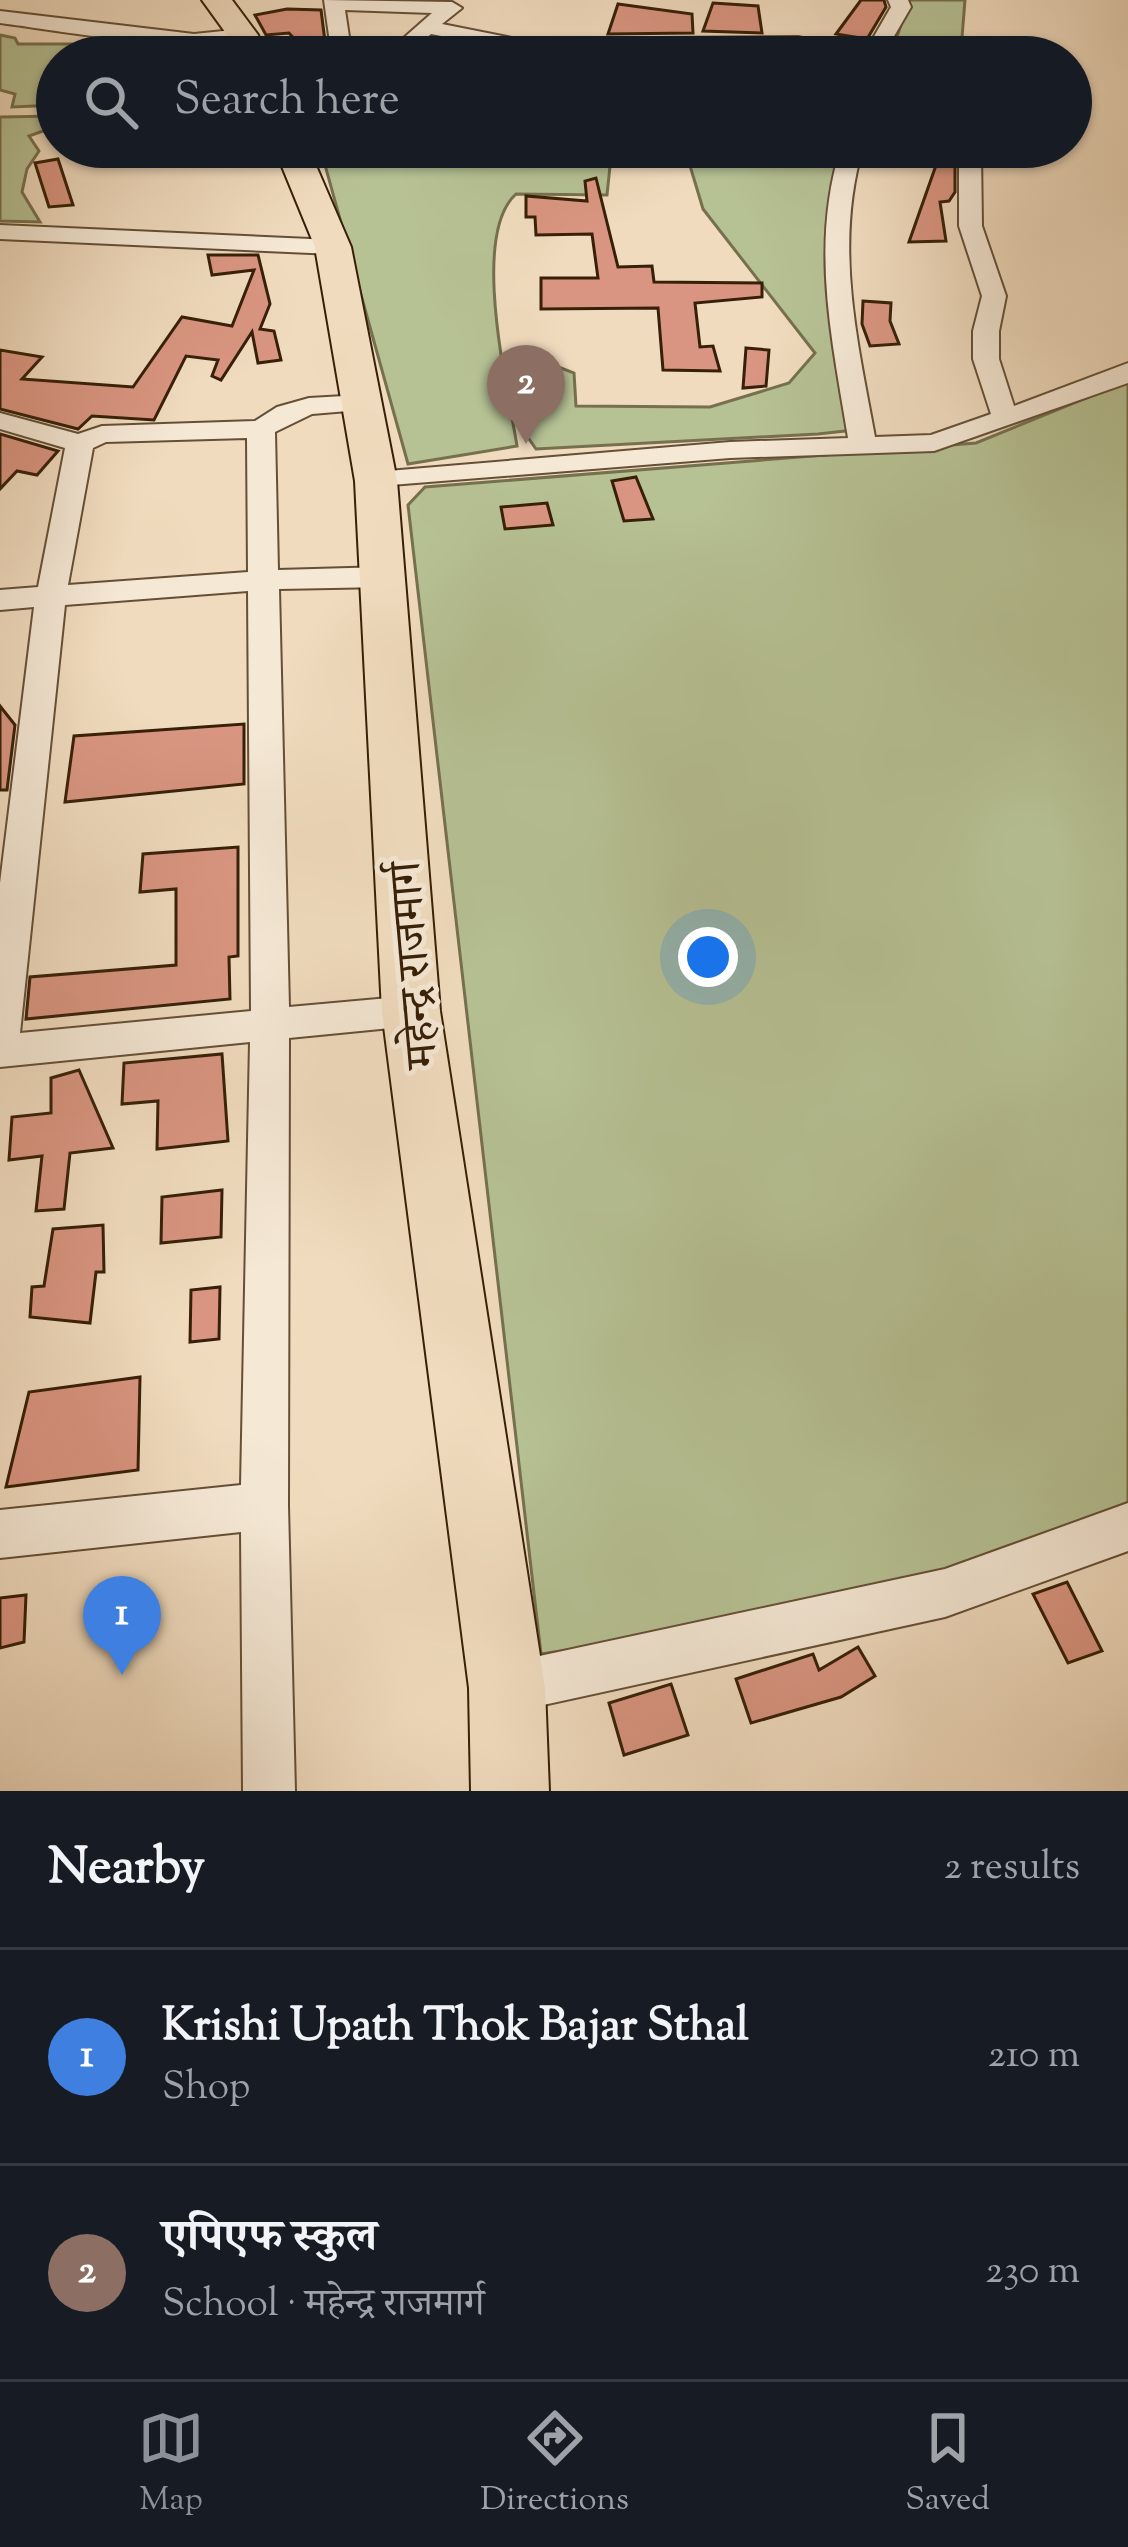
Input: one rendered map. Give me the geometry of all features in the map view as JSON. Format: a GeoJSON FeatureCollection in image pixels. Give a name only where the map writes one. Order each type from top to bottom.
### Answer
{"type":"FeatureCollection","features":[{"type":"Feature","properties":{"kind":"highway"},"geometry":{"type":"LineString","coordinates":[[217,0],[241,36]]}},
{"type":"Feature","properties":{"kind":"highway","name":"महेन्द्र राजमार्ग"},"geometry":{"type":"LineString","coordinates":[[300,168],[333,247],[376,481],[411,1011],[507,1688],[511,1791]]}},
{"type":"Feature","properties":{"kind":"street"},"geometry":{"type":"LineString","coordinates":[[884,36],[901,7],[898,0]]}},
{"type":"Feature","properties":{"kind":"street"},"geometry":{"type":"LineString","coordinates":[[339,36],[334,2],[458,4]]}},
{"type":"Feature","properties":{"kind":"street"},"geometry":{"type":"LineString","coordinates":[[420,36],[458,4]]}},
{"type":"Feature","properties":{"kind":"street"},"geometry":{"type":"LineString","coordinates":[[0,17],[160,36]]}},
{"type":"Feature","properties":{"kind":"street"},"geometry":{"type":"LineString","coordinates":[[430,28],[471,36]]}},
{"type":"Feature","properties":{"kind":"street"},"geometry":{"type":"LineString","coordinates":[[844,168],[837,185],[835,228],[863,446]]}},
{"type":"Feature","properties":{"kind":"street"},"geometry":{"type":"LineString","coordinates":[[968,168],[964,206],[977,258],[994,296],[982,333],[985,370],[1006,418]]}},
{"type":"Feature","properties":{"kind":"street"},"geometry":{"type":"LineString","coordinates":[[0,232],[333,247]]}},
{"type":"Feature","properties":{"kind":"street"},"geometry":{"type":"LineString","coordinates":[[376,481],[730,450],[934,443],[1118,380],[1128,371]]}},
{"type":"Feature","properties":{"kind":"street"},"geometry":{"type":"LineString","coordinates":[[0,421],[80,443],[103,434],[261,429],[287,412],[309,406],[362,403]]}},
{"type":"Feature","properties":{"kind":"street"},"geometry":{"type":"LineString","coordinates":[[261,429],[270,1028],[264,1506],[269,1791]]}},
{"type":"Feature","properties":{"kind":"street"},"geometry":{"type":"LineString","coordinates":[[0,1036],[51,597],[80,443]]}},
{"type":"Feature","properties":{"kind":"street"},"geometry":{"type":"LineString","coordinates":[[0,600],[265,580],[385,577]]}},
{"type":"Feature","properties":{"kind":"street"},"geometry":{"type":"LineString","coordinates":[[0,1051],[411,1011]]}},
{"type":"Feature","properties":{"kind":"street"},"geometry":{"type":"LineString","coordinates":[[0,1534],[264,1506]]}},
{"type":"Feature","properties":{"kind":"street"},"geometry":{"type":"LineString","coordinates":[[507,1688],[944,1593],[1128,1527]]}},
{"type":"Feature","properties":{"kind":"green space"},"geometry":{"type":"Polygon","coordinates":[[[909,0],[965,0],[962,36],[897,36],[909,0]]]}},
{"type":"Feature","properties":{"kind":"green space"},"geometry":{"type":"Polygon","coordinates":[[[0,35],[15,38],[18,44],[36,44],[36,106],[12,107],[15,94],[0,90],[0,35]]]}},
{"type":"Feature","properties":{"kind":"green space"},"geometry":{"type":"Polygon","coordinates":[[[36,116],[36,134],[29,136],[36,156],[22,192],[40,222],[0,221],[0,117],[36,116]]]}},
{"type":"Feature","properties":{"kind":"green space"},"geometry":{"type":"Polygon","coordinates":[[[326,168],[610,168],[607,195],[516,194],[502,214],[495,243],[496,314],[517,446],[408,464],[326,168]]]}},
{"type":"Feature","properties":{"kind":"green space"},"geometry":{"type":"Polygon","coordinates":[[[691,168],[837,168],[830,212],[832,284],[853,423],[845,431],[818,434],[536,449],[527,436],[523,369],[556,366],[574,373],[576,406],[710,407],[789,383],[815,353],[703,209],[691,168]]]}},
{"type":"Feature","properties":{"kind":"green space"},"geometry":{"type":"Polygon","coordinates":[[[1128,381],[1128,1527],[945,1593],[541,1654],[408,505],[425,487],[976,443],[1128,381]]]}},
{"type":"Feature","properties":{"kind":"building"},"geometry":{"type":"Polygon","coordinates":[[[861,0],[884,0],[886,7],[869,36],[836,34],[861,0]]]}},
{"type":"Feature","properties":{"kind":"building"},"geometry":{"type":"Polygon","coordinates":[[[713,3],[758,6],[762,33],[703,31],[713,3]]]}},
{"type":"Feature","properties":{"kind":"building"},"geometry":{"type":"Polygon","coordinates":[[[618,4],[692,14],[693,33],[608,34],[618,4]]]}},
{"type":"Feature","properties":{"kind":"building"},"geometry":{"type":"Polygon","coordinates":[[[321,10],[324,36],[266,35],[255,15],[321,10]]]}},
{"type":"Feature","properties":{"kind":"building"},"geometry":{"type":"Polygon","coordinates":[[[37,168],[61,168],[73,205],[49,207],[37,168]]]}},
{"type":"Feature","properties":{"kind":"building"},"geometry":{"type":"Polygon","coordinates":[[[935,168],[955,168],[955,192],[949,201],[940,202],[946,241],[909,242],[935,168]]]}},
{"type":"Feature","properties":{"kind":"building"},"geometry":{"type":"Polygon","coordinates":[[[596,178],[618,267],[652,266],[654,282],[762,283],[762,297],[695,303],[700,347],[713,346],[720,371],[663,370],[658,308],[541,309],[541,278],[598,278],[592,234],[536,235],[535,217],[526,217],[526,196],[587,201],[585,181],[596,178]]]}},
{"type":"Feature","properties":{"kind":"building"},"geometry":{"type":"Polygon","coordinates":[[[208,255],[258,255],[270,304],[260,329],[274,331],[281,360],[258,363],[252,332],[221,380],[212,376],[218,360],[186,356],[154,420],[92,416],[78,429],[0,409],[0,350],[42,357],[22,379],[133,387],[182,317],[232,326],[254,270],[212,275],[208,255]]]}},
{"type":"Feature","properties":{"kind":"building"},"geometry":{"type":"Polygon","coordinates":[[[863,301],[891,303],[890,321],[899,344],[870,346],[862,324],[863,301]]]}},
{"type":"Feature","properties":{"kind":"building"},"geometry":{"type":"Polygon","coordinates":[[[746,348],[769,350],[766,386],[743,388],[746,348]]]}},
{"type":"Feature","properties":{"kind":"building"},"geometry":{"type":"Polygon","coordinates":[[[0,434],[58,451],[37,475],[17,471],[0,489],[0,434]]]}},
{"type":"Feature","properties":{"kind":"building"},"geometry":{"type":"Polygon","coordinates":[[[636,477],[653,519],[624,521],[612,481],[636,477]]]}},
{"type":"Feature","properties":{"kind":"building"},"geometry":{"type":"Polygon","coordinates":[[[547,503],[553,525],[505,529],[501,507],[547,503]]]}},
{"type":"Feature","properties":{"kind":"building"},"geometry":{"type":"Polygon","coordinates":[[[0,706],[15,725],[7,790],[0,790],[0,706]]]}},
{"type":"Feature","properties":{"kind":"building"},"geometry":{"type":"Polygon","coordinates":[[[244,724],[244,784],[65,802],[74,736],[244,724]]]}},
{"type":"Feature","properties":{"kind":"building"},"geometry":{"type":"Polygon","coordinates":[[[238,847],[238,956],[229,957],[230,999],[26,1019],[30,977],[176,965],[176,889],[140,892],[143,854],[238,847]]]}},
{"type":"Feature","properties":{"kind":"building"},"geometry":{"type":"Polygon","coordinates":[[[222,1054],[228,1141],[157,1149],[158,1101],[122,1104],[124,1063],[222,1054]]]}},
{"type":"Feature","properties":{"kind":"building"},"geometry":{"type":"Polygon","coordinates":[[[79,1070],[113,1148],[70,1153],[64,1209],[36,1211],[42,1156],[9,1160],[12,1117],[51,1113],[51,1078],[79,1070]]]}},
{"type":"Feature","properties":{"kind":"building"},"geometry":{"type":"Polygon","coordinates":[[[222,1190],[221,1237],[161,1243],[162,1197],[222,1190]]]}},
{"type":"Feature","properties":{"kind":"building"},"geometry":{"type":"Polygon","coordinates":[[[103,1225],[104,1272],[96,1272],[90,1323],[30,1317],[32,1287],[44,1286],[53,1229],[103,1225]]]}},
{"type":"Feature","properties":{"kind":"building"},"geometry":{"type":"Polygon","coordinates":[[[220,1287],[219,1339],[190,1342],[191,1290],[220,1287]]]}},
{"type":"Feature","properties":{"kind":"building"},"geometry":{"type":"Polygon","coordinates":[[[140,1377],[138,1470],[6,1487],[29,1392],[140,1377]]]}},
{"type":"Feature","properties":{"kind":"building"},"geometry":{"type":"Polygon","coordinates":[[[1067,1582],[1102,1651],[1068,1663],[1033,1594],[1067,1582]]]}},
{"type":"Feature","properties":{"kind":"building"},"geometry":{"type":"Polygon","coordinates":[[[26,1595],[24,1642],[0,1648],[0,1598],[26,1595]]]}},
{"type":"Feature","properties":{"kind":"building"},"geometry":{"type":"Polygon","coordinates":[[[858,1647],[875,1676],[841,1697],[751,1723],[736,1679],[813,1654],[819,1670],[858,1647]]]}},
{"type":"Feature","properties":{"kind":"building"},"geometry":{"type":"Polygon","coordinates":[[[671,1684],[688,1735],[624,1755],[609,1703],[671,1684]]]}},
{"type":"Feature","properties":{"kind":"place","name":"एपिएफ स्कुल"},"geometry":{"type":"Point","coordinates":[526,444]}},
{"type":"Feature","properties":{"kind":"place","name":"Krishi Upath Thok Bajar Sthal"},"geometry":{"type":"Point","coordinates":[122,1675]}}]}
